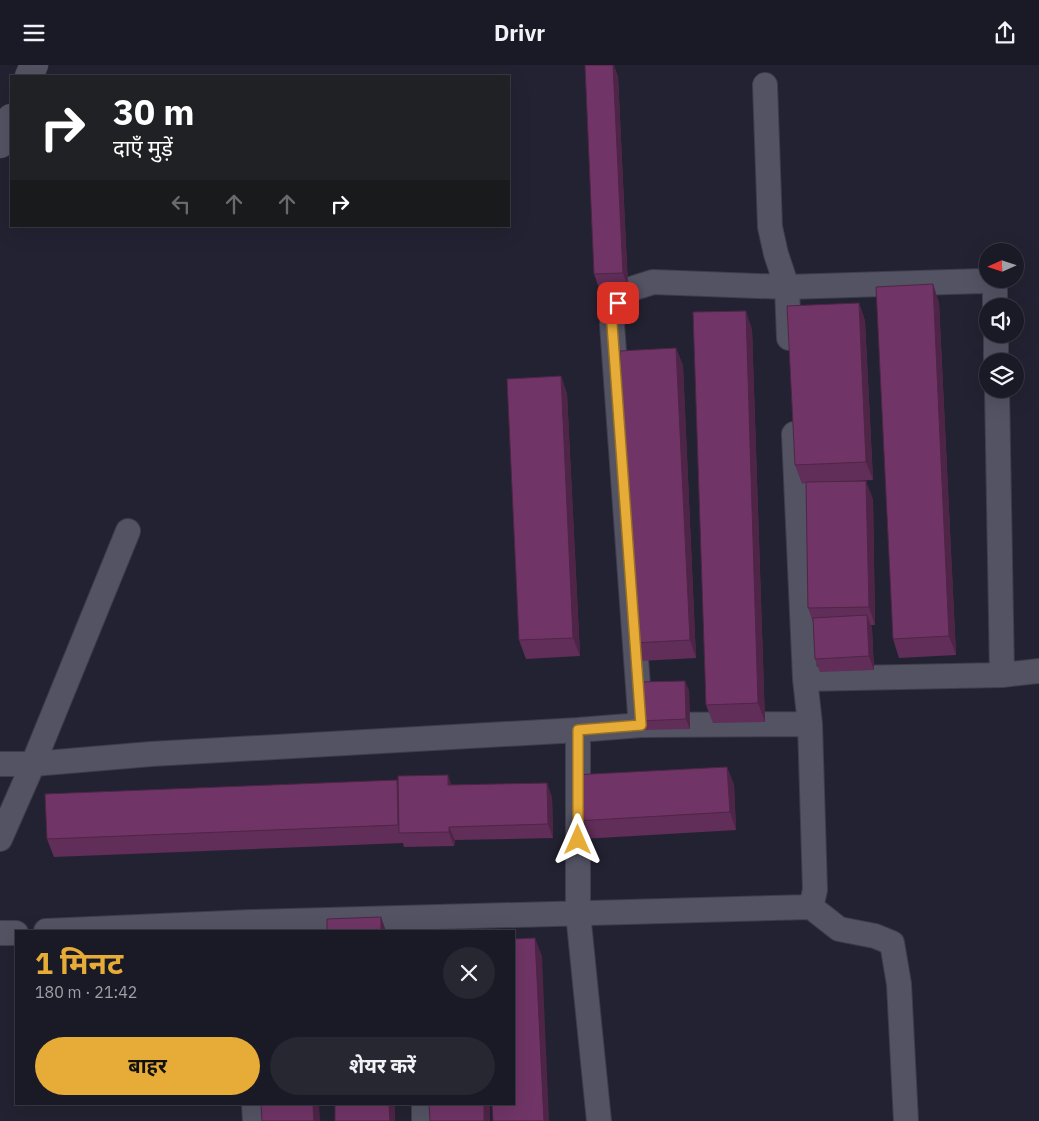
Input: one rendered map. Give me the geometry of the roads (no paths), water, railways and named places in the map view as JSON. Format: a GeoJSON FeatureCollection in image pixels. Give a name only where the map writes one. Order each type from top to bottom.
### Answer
{"type":"FeatureCollection","features":[{"type":"Feature","properties":{"kind":"street"},"geometry":{"type":"LineString","coordinates":[[765,85],[770,227],[776,254],[787,287],[790,360]]}},
{"type":"Feature","properties":{"kind":"street"},"geometry":{"type":"LineString","coordinates":[[0,144],[10,120]]}},
{"type":"Feature","properties":{"kind":"street"},"geometry":{"type":"LineString","coordinates":[[641,725],[612,324],[618,303],[631,289],[653,283],[787,287],[982,281],[990,282],[994,287],[995,298]]}},
{"type":"Feature","properties":{"kind":"street"},"geometry":{"type":"LineString","coordinates":[[997,398],[1002,675]]}},
{"type":"Feature","properties":{"kind":"street"},"geometry":{"type":"LineString","coordinates":[[792,410],[805,679],[810,724],[815,890],[811,907]]}},
{"type":"Feature","properties":{"kind":"street"},"geometry":{"type":"LineString","coordinates":[[0,839],[128,531]]}},
{"type":"Feature","properties":{"kind":"street"},"geometry":{"type":"LineString","coordinates":[[805,679],[1002,675],[1039,671]]}},
{"type":"Feature","properties":{"kind":"street"},"geometry":{"type":"LineString","coordinates":[[0,764],[641,725],[810,724]]}},
{"type":"Feature","properties":{"kind":"street"},"geometry":{"type":"LineString","coordinates":[[578,730],[578,913],[599,1121]]}},
{"type":"Feature","properties":{"kind":"street"},"geometry":{"type":"LineString","coordinates":[[98,930],[420,924],[578,913],[811,907],[839,929],[875,936],[892,943],[899,984],[906,1121]]}},
{"type":"Feature","properties":{"kind":"street"},"geometry":{"type":"LineString","coordinates":[[0,933],[15,933]]}},
{"type":"Feature","properties":{"kind":"street"},"geometry":{"type":"LineString","coordinates":[[254,1105],[255,1121]]}},
{"type":"Feature","properties":{"kind":"street"},"geometry":{"type":"LineString","coordinates":[[424,1105],[424,1121]]}}]}
